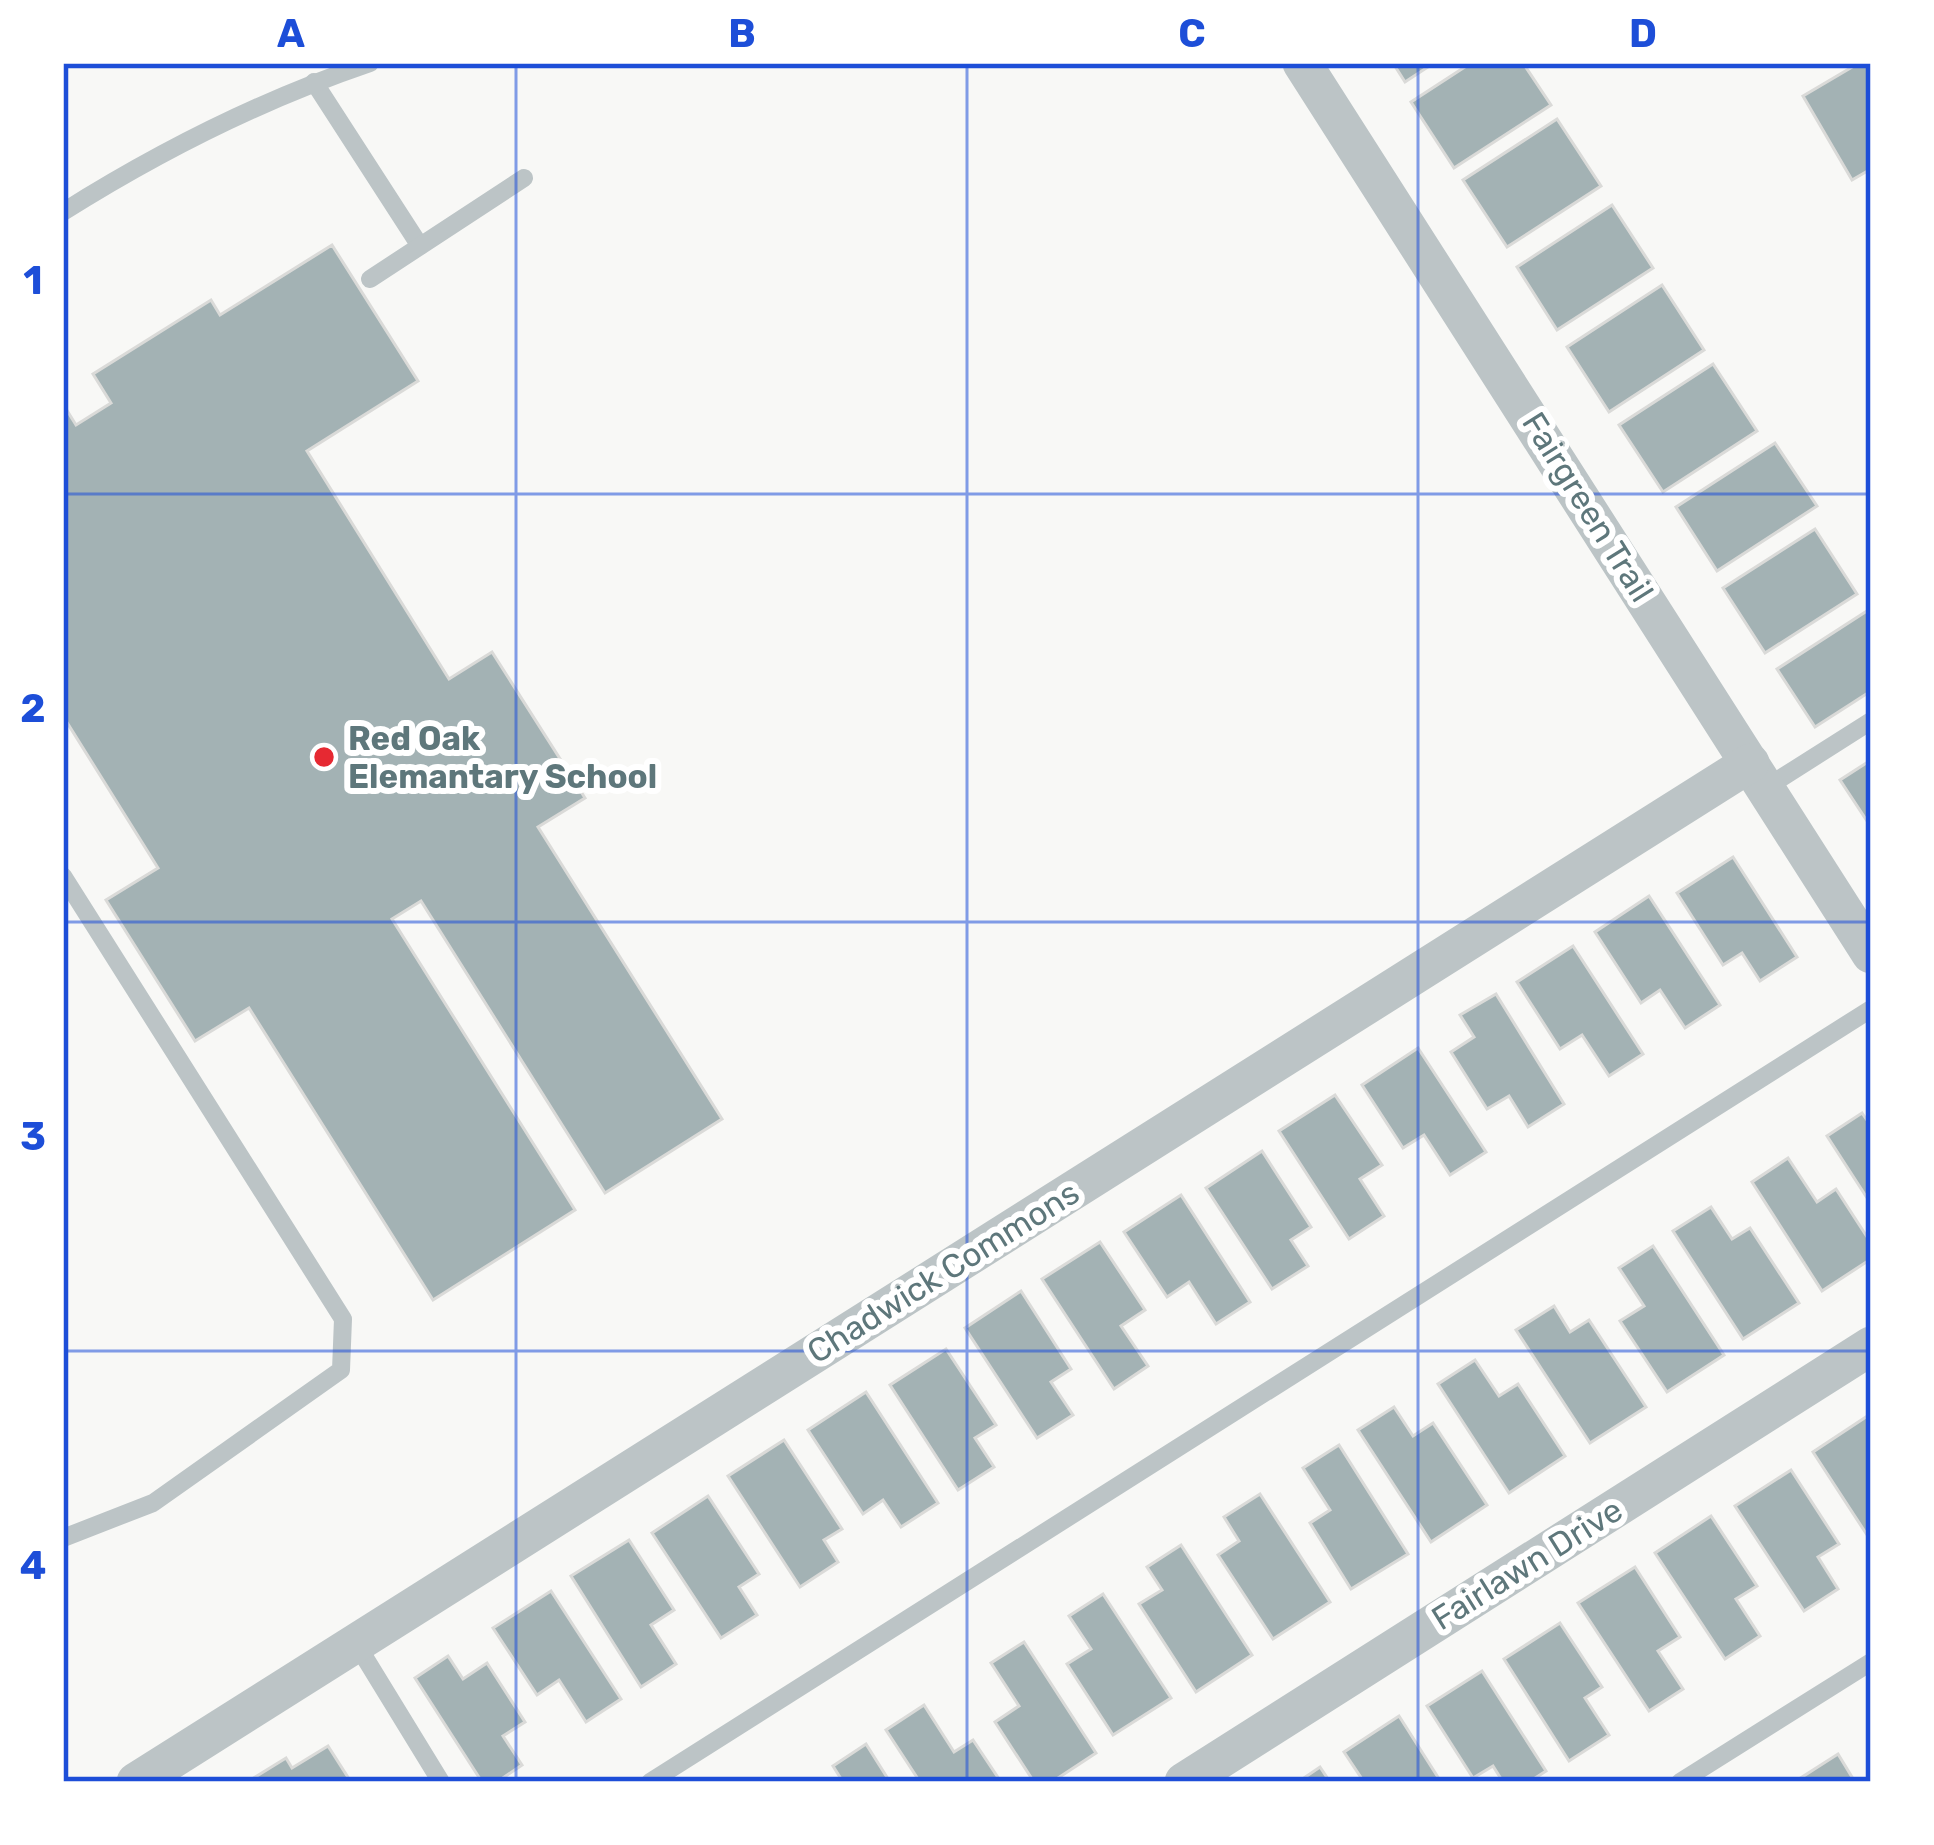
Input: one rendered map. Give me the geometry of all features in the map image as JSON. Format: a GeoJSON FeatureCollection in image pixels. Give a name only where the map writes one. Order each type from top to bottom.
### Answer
{"type":"FeatureCollection","features":[{"type":"Feature","properties":{"kind":"street","name":"Fairgreen Trail"},"geometry":{"type":"LineString","coordinates":[[1302,63],[1871,954]]}},
{"type":"Feature","properties":{"kind":"street","name":"Chadwick Commons"},"geometry":{"type":"LineString","coordinates":[[136,1782],[355,1640],[1759,775]]}},
{"type":"Feature","properties":{"kind":"street","name":"Fairlawn Drive"},"geometry":{"type":"LineString","coordinates":[[1184,1782],[1870,1348]]}},
{"type":"Feature","properties":{"kind":"lane"},"geometry":{"type":"LineString","coordinates":[[63,212],[151,157],[314,82],[370,63]]}},
{"type":"Feature","properties":{"kind":"lane"},"geometry":{"type":"LineString","coordinates":[[314,82],[420,246]]}},
{"type":"Feature","properties":{"kind":"lane"},"geometry":{"type":"LineString","coordinates":[[370,279],[524,178]]}},
{"type":"Feature","properties":{"kind":"lane"},"geometry":{"type":"LineString","coordinates":[[1759,775],[1871,721]]}},
{"type":"Feature","properties":{"kind":"lane"},"geometry":{"type":"LineString","coordinates":[[63,876],[343,1319],[341,1370],[326,1382],[153,1503],[63,1538]]}},
{"type":"Feature","properties":{"kind":"lane"},"geometry":{"type":"LineString","coordinates":[[650,1782],[1871,1009]]}},
{"type":"Feature","properties":{"kind":"lane"},"geometry":{"type":"LineString","coordinates":[[355,1640],[441,1782]]}},
{"type":"Feature","properties":{"kind":"lane"},"geometry":{"type":"LineString","coordinates":[[1680,1782],[1871,1663]]}},
{"type":"Feature","properties":{"kind":"building"},"geometry":{"type":"Polygon","coordinates":[[[1393,63],[1434,63],[1405,82],[1393,63]]]}},
{"type":"Feature","properties":{"kind":"building"},"geometry":{"type":"Polygon","coordinates":[[[1471,63],[1523,63],[1551,105],[1454,168],[1411,102],[1471,63]]]}},
{"type":"Feature","properties":{"kind":"building"},"geometry":{"type":"Polygon","coordinates":[[[1859,63],[1871,63],[1871,169],[1852,180],[1803,96],[1859,63]]]}},
{"type":"Feature","properties":{"kind":"building"},"geometry":{"type":"Polygon","coordinates":[[[1557,119],[1601,186],[1507,247],[1463,180],[1557,119]]]}},
{"type":"Feature","properties":{"kind":"building"},"geometry":{"type":"Polygon","coordinates":[[[1612,205],[1653,268],[1557,330],[1517,267],[1612,205]]]}},
{"type":"Feature","properties":{"kind":"building","name":"Red Oak Elemantary School"},"geometry":{"type":"Polygon","coordinates":[[[332,245],[418,381],[307,451],[449,679],[492,652],[585,798],[538,827],[722,1119],[605,1193],[421,901],[392,919],[575,1210],[433,1300],[249,1008],[195,1041],[106,900],[158,868],[63,716],[63,404],[76,425],[111,403],[93,374],[211,300],[220,315],[332,245]]]}},
{"type":"Feature","properties":{"kind":"building"},"geometry":{"type":"Polygon","coordinates":[[[1662,285],[1704,350],[1609,412],[1567,347],[1662,285]]]}},
{"type":"Feature","properties":{"kind":"building"},"geometry":{"type":"Polygon","coordinates":[[[1713,364],[1757,431],[1663,492],[1619,425],[1713,364]]]}},
{"type":"Feature","properties":{"kind":"building"},"geometry":{"type":"Polygon","coordinates":[[[1775,443],[1817,506],[1717,571],[1676,507],[1775,443]]]}},
{"type":"Feature","properties":{"kind":"building"},"geometry":{"type":"Polygon","coordinates":[[[1815,529],[1857,594],[1765,653],[1723,588],[1815,529]]]}},
{"type":"Feature","properties":{"kind":"building"},"geometry":{"type":"Polygon","coordinates":[[[1870,609],[1871,691],[1815,727],[1777,669],[1870,609]]]}},
{"type":"Feature","properties":{"kind":"building"},"geometry":{"type":"Polygon","coordinates":[[[1871,760],[1871,827],[1840,780],[1871,760]]]}},
{"type":"Feature","properties":{"kind":"building"},"geometry":{"type":"Polygon","coordinates":[[[1733,857],[1797,957],[1760,981],[1742,953],[1723,965],[1677,893],[1733,857]]]}},
{"type":"Feature","properties":{"kind":"building"},"geometry":{"type":"Polygon","coordinates":[[[1649,896],[1720,1005],[1685,1028],[1660,990],[1641,1003],[1595,932],[1649,896]]]}},
{"type":"Feature","properties":{"kind":"building"},"geometry":{"type":"Polygon","coordinates":[[[1573,946],[1643,1054],[1609,1076],[1582,1035],[1560,1049],[1517,982],[1573,946]]]}},
{"type":"Feature","properties":{"kind":"building"},"geometry":{"type":"Polygon","coordinates":[[[1496,994],[1564,1104],[1528,1127],[1509,1096],[1487,1109],[1451,1052],[1474,1037],[1460,1015],[1496,994]]]}},
{"type":"Feature","properties":{"kind":"building"},"geometry":{"type":"Polygon","coordinates":[[[1418,1048],[1486,1152],[1450,1175],[1424,1135],[1403,1148],[1362,1085],[1418,1048]]]}},
{"type":"Feature","properties":{"kind":"building"},"geometry":{"type":"Polygon","coordinates":[[[1335,1095],[1382,1165],[1360,1179],[1384,1216],[1349,1239],[1279,1131],[1335,1095]]]}},
{"type":"Feature","properties":{"kind":"building"},"geometry":{"type":"Polygon","coordinates":[[[1862,1113],[1871,1126],[1871,1204],[1827,1136],[1862,1113]]]}},
{"type":"Feature","properties":{"kind":"building"},"geometry":{"type":"Polygon","coordinates":[[[1262,1151],[1311,1227],[1291,1240],[1308,1266],[1272,1289],[1206,1188],[1262,1151]]]}},
{"type":"Feature","properties":{"kind":"building"},"geometry":{"type":"Polygon","coordinates":[[[1788,1158],[1817,1202],[1836,1189],[1871,1243],[1871,1259],[1822,1291],[1752,1182],[1788,1158]]]}},
{"type":"Feature","properties":{"kind":"building"},"geometry":{"type":"Polygon","coordinates":[[[1181,1195],[1250,1302],[1216,1324],[1189,1282],[1167,1297],[1124,1232],[1181,1195]]]}},
{"type":"Feature","properties":{"kind":"building"},"geometry":{"type":"Polygon","coordinates":[[[1711,1207],[1732,1239],[1750,1228],[1799,1303],[1743,1339],[1673,1231],[1711,1207]]]}},
{"type":"Feature","properties":{"kind":"building"},"geometry":{"type":"Polygon","coordinates":[[[1100,1242],[1145,1310],[1121,1326],[1148,1366],[1114,1389],[1042,1279],[1100,1242]]]}},
{"type":"Feature","properties":{"kind":"building"},"geometry":{"type":"Polygon","coordinates":[[[1653,1246],[1724,1355],[1667,1392],[1620,1321],[1644,1306],[1619,1268],[1653,1246]]]}},
{"type":"Feature","properties":{"kind":"building"},"geometry":{"type":"Polygon","coordinates":[[[1021,1291],[1071,1369],[1051,1382],[1073,1415],[1037,1438],[965,1328],[1021,1291]]]}},
{"type":"Feature","properties":{"kind":"building"},"geometry":{"type":"Polygon","coordinates":[[[1554,1306],[1570,1332],[1589,1320],[1646,1407],[1590,1443],[1516,1330],[1554,1306]]]}},
{"type":"Feature","properties":{"kind":"building"},"geometry":{"type":"Polygon","coordinates":[[[946,1349],[996,1425],[975,1438],[994,1467],[958,1490],[890,1385],[946,1349]]]}},
{"type":"Feature","properties":{"kind":"building"},"geometry":{"type":"Polygon","coordinates":[[[1475,1360],[1499,1396],[1518,1384],[1565,1456],[1509,1493],[1438,1384],[1475,1360]]]}},
{"type":"Feature","properties":{"kind":"building"},"geometry":{"type":"Polygon","coordinates":[[[866,1392],[938,1503],[901,1527],[883,1500],[863,1514],[808,1430],[866,1392]]]}},
{"type":"Feature","properties":{"kind":"building"},"geometry":{"type":"Polygon","coordinates":[[[1394,1407],[1413,1436],[1433,1423],[1487,1505],[1431,1542],[1358,1430],[1394,1407]]]}},
{"type":"Feature","properties":{"kind":"building"},"geometry":{"type":"Polygon","coordinates":[[[1869,1415],[1871,1419],[1871,1541],[1813,1452],[1869,1415]]]}},
{"type":"Feature","properties":{"kind":"building"},"geometry":{"type":"Polygon","coordinates":[[[784,1440],[842,1529],[824,1540],[838,1562],[800,1587],[728,1476],[784,1440]]]}},
{"type":"Feature","properties":{"kind":"building"},"geometry":{"type":"Polygon","coordinates":[[[1339,1445],[1408,1554],[1351,1589],[1310,1523],[1330,1510],[1303,1468],[1339,1445]]]}},
{"type":"Feature","properties":{"kind":"building"},"geometry":{"type":"Polygon","coordinates":[[[1791,1470],[1839,1544],[1818,1557],[1838,1589],[1804,1611],[1735,1506],[1791,1470]]]}},
{"type":"Feature","properties":{"kind":"building"},"geometry":{"type":"Polygon","coordinates":[[[1260,1494],[1330,1602],[1273,1639],[1218,1555],[1239,1541],[1224,1517],[1260,1494]]]}},
{"type":"Feature","properties":{"kind":"building"},"geometry":{"type":"Polygon","coordinates":[[[708,1496],[759,1574],[739,1587],[757,1615],[721,1638],[652,1533],[708,1496]]]}},
{"type":"Feature","properties":{"kind":"building"},"geometry":{"type":"Polygon","coordinates":[[[1711,1516],[1757,1586],[1736,1599],[1760,1636],[1725,1659],[1655,1553],[1711,1516]]]}},
{"type":"Feature","properties":{"kind":"building"},"geometry":{"type":"Polygon","coordinates":[[[629,1540],[674,1610],[651,1625],[676,1664],[641,1687],[571,1576],[629,1540]]]}},
{"type":"Feature","properties":{"kind":"building"},"geometry":{"type":"Polygon","coordinates":[[[1181,1545],[1252,1655],[1196,1692],[1139,1604],[1162,1590],[1147,1567],[1181,1545]]]}},
{"type":"Feature","properties":{"kind":"building"},"geometry":{"type":"Polygon","coordinates":[[[1635,1567],[1680,1637],[1658,1651],[1683,1689],[1649,1711],[1578,1603],[1635,1567]]]}},
{"type":"Feature","properties":{"kind":"building"},"geometry":{"type":"Polygon","coordinates":[[[551,1591],[621,1699],[586,1722],[559,1680],[537,1695],[493,1628],[551,1591]]]}},
{"type":"Feature","properties":{"kind":"building"},"geometry":{"type":"Polygon","coordinates":[[[1103,1594],[1171,1698],[1113,1735],[1067,1664],[1091,1649],[1069,1616],[1103,1594]]]}},
{"type":"Feature","properties":{"kind":"building"},"geometry":{"type":"Polygon","coordinates":[[[1560,1623],[1602,1687],[1585,1698],[1609,1735],[1569,1761],[1504,1659],[1560,1623]]]}},
{"type":"Feature","properties":{"kind":"building"},"geometry":{"type":"Polygon","coordinates":[[[1024,1642],[1096,1753],[1052,1782],[1034,1782],[995,1722],[1019,1706],[991,1663],[1024,1642]]]}},
{"type":"Feature","properties":{"kind":"building"},"geometry":{"type":"Polygon","coordinates":[[[448,1656],[463,1679],[487,1663],[525,1722],[503,1736],[522,1765],[497,1782],[482,1782],[415,1678],[448,1656]]]}},
{"type":"Feature","properties":{"kind":"building"},"geometry":{"type":"Polygon","coordinates":[[[1482,1671],[1546,1771],[1529,1782],[1503,1782],[1493,1766],[1473,1778],[1427,1706],[1482,1671]]]}},
{"type":"Feature","properties":{"kind":"building"},"geometry":{"type":"Polygon","coordinates":[[[924,1705],[954,1752],[973,1740],[1001,1782],[920,1782],[886,1730],[924,1705]]]}},
{"type":"Feature","properties":{"kind":"building"},"geometry":{"type":"Polygon","coordinates":[[[1399,1716],[1441,1782],[1364,1782],[1344,1752],[1399,1716]]]}},
{"type":"Feature","properties":{"kind":"building"},"geometry":{"type":"Polygon","coordinates":[[[866,1744],[890,1782],[843,1782],[833,1766],[866,1744]]]}},
{"type":"Feature","properties":{"kind":"building"},"geometry":{"type":"Polygon","coordinates":[[[328,1746],[351,1782],[247,1782],[286,1758],[292,1768],[328,1746]]]}},
{"type":"Feature","properties":{"kind":"building"},"geometry":{"type":"Polygon","coordinates":[[[1838,1754],[1855,1782],[1801,1782],[1799,1779],[1838,1754]]]}},
{"type":"Feature","properties":{"kind":"building"},"geometry":{"type":"Polygon","coordinates":[[[1320,1767],[1330,1782],[1298,1782],[1320,1767]]]}},
{"type":"Feature","properties":{"kind":"place","name":"Red Oak Elemantary School"},"geometry":{"type":"Point","coordinates":[324,757]}}]}
